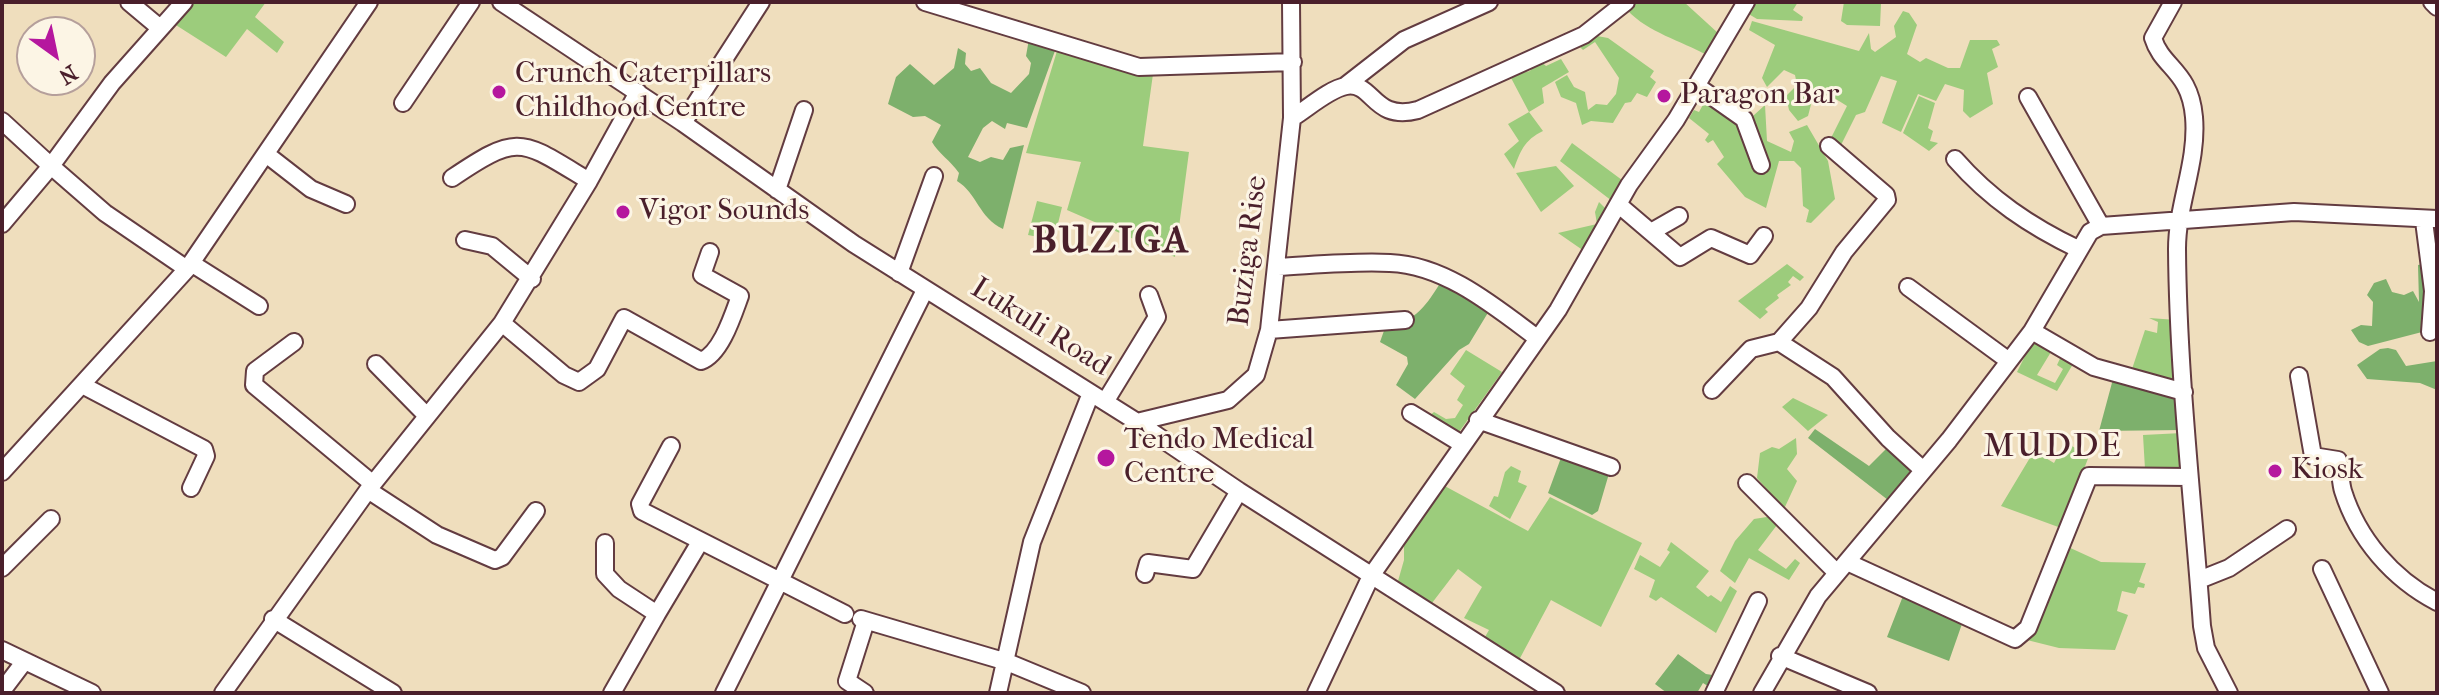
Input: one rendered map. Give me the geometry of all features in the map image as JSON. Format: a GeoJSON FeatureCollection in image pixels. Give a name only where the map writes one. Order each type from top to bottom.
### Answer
{"type":"FeatureCollection","features":[{"type":"Feature","properties":{"kind":"street"},"geometry":{"type":"LineString","coordinates":[[129,2],[160,28]]}},
{"type":"Feature","properties":{"kind":"street"},"geometry":{"type":"LineString","coordinates":[[2,224],[51,166],[112,83],[184,2]]}},
{"type":"Feature","properties":{"kind":"street"},"geometry":{"type":"LineString","coordinates":[[2,472],[189,266],[369,2]]}},
{"type":"Feature","properties":{"kind":"street"},"geometry":{"type":"LineString","coordinates":[[403,103],[471,2]]}},
{"type":"Feature","properties":{"kind":"street","name":"Lukuli Road"},"geometry":{"type":"LineString","coordinates":[[501,2],[638,92],[899,273],[1098,397],[1239,491],[1556,693]]}},
{"type":"Feature","properties":{"kind":"street"},"geometry":{"type":"LineString","coordinates":[[683,123],[761,2]]}},
{"type":"Feature","properties":{"kind":"street"},"geometry":{"type":"LineString","coordinates":[[925,2],[1139,67],[1293,62]]}},
{"type":"Feature","properties":{"kind":"street","name":"Buziga Rise"},"geometry":{"type":"LineString","coordinates":[[1137,422],[1228,400],[1240,392],[1260,366],[1269,330],[1278,267],[1292,118],[1291,2]]}},
{"type":"Feature","properties":{"kind":"street"},"geometry":{"type":"LineString","coordinates":[[1292,118],[1345,86],[1404,40],[1489,2]]}},
{"type":"Feature","properties":{"kind":"street"},"geometry":{"type":"LineString","coordinates":[[1345,86],[1358,87],[1384,110],[1394,114],[1418,110],[1584,35],[1626,2]]}},
{"type":"Feature","properties":{"kind":"street"},"geometry":{"type":"LineString","coordinates":[[1316,693],[1371,576],[1566,297],[1619,205],[1697,86],[1746,2]]}},
{"type":"Feature","properties":{"kind":"street"},"geometry":{"type":"LineString","coordinates":[[2173,2],[2153,38],[2183,76],[2194,116],[2194,150],[2177,219],[2189,477],[2206,648],[2229,693]]}},
{"type":"Feature","properties":{"kind":"street"},"geometry":{"type":"LineString","coordinates":[[2432,2],[2437,7]]}},
{"type":"Feature","properties":{"kind":"street"},"geometry":{"type":"LineString","coordinates":[[1697,86],[1744,119],[1761,165]]}},
{"type":"Feature","properties":{"kind":"street"},"geometry":{"type":"LineString","coordinates":[[223,693],[370,487],[502,323],[532,279],[638,92]]}},
{"type":"Feature","properties":{"kind":"street"},"geometry":{"type":"LineString","coordinates":[[2028,97],[2101,226]]}},
{"type":"Feature","properties":{"kind":"street"},"geometry":{"type":"LineString","coordinates":[[777,190],[804,110]]}},
{"type":"Feature","properties":{"kind":"street"},"geometry":{"type":"LineString","coordinates":[[2,121],[105,213],[259,306]]}},
{"type":"Feature","properties":{"kind":"street"},"geometry":{"type":"LineString","coordinates":[[452,178],[496,148],[514,145],[538,150],[589,181]]}},
{"type":"Feature","properties":{"kind":"street"},"geometry":{"type":"LineString","coordinates":[[1712,390],[1751,349],[1779,342],[1809,308],[1844,252],[1887,200],[1886,195],[1829,146]]}},
{"type":"Feature","properties":{"kind":"street"},"geometry":{"type":"LineString","coordinates":[[266,154],[311,189],[346,204]]}},
{"type":"Feature","properties":{"kind":"street"},"geometry":{"type":"LineString","coordinates":[[1955,159],[2005,208],[2038,230],[2078,249]]}},
{"type":"Feature","properties":{"kind":"street"},"geometry":{"type":"LineString","coordinates":[[899,273],[934,176]]}},
{"type":"Feature","properties":{"kind":"street"},"geometry":{"type":"LineString","coordinates":[[1619,205],[1680,257],[1711,238],[1750,255],[1764,236]]}},
{"type":"Feature","properties":{"kind":"street"},"geometry":{"type":"LineString","coordinates":[[1762,693],[1780,656],[1818,596],[1923,470],[2032,331],[2078,249],[2090,232],[2101,226],[2294,212],[2430,220],[2433,291],[2430,332]]}},
{"type":"Feature","properties":{"kind":"street"},"geometry":{"type":"LineString","coordinates":[[1651,232],[1679,216]]}},
{"type":"Feature","properties":{"kind":"street"},"geometry":{"type":"LineString","coordinates":[[465,240],[492,246],[532,279]]}},
{"type":"Feature","properties":{"kind":"street"},"geometry":{"type":"LineString","coordinates":[[502,323],[564,375],[579,382],[597,369],[624,318],[701,361],[705,360],[716,349],[740,296],[702,275],[710,252]]}},
{"type":"Feature","properties":{"kind":"street"},"geometry":{"type":"LineString","coordinates":[[1278,267],[1391,263],[1426,270],[1462,286],[1537,338]]}},
{"type":"Feature","properties":{"kind":"street"},"geometry":{"type":"LineString","coordinates":[[1908,287],[2009,361]]}},
{"type":"Feature","properties":{"kind":"street"},"geometry":{"type":"LineString","coordinates":[[724,693],[925,290]]}},
{"type":"Feature","properties":{"kind":"street"},"geometry":{"type":"LineString","coordinates":[[998,693],[1032,542],[1098,397],[1157,317],[1149,295]]}},
{"type":"Feature","properties":{"kind":"street"},"geometry":{"type":"LineString","coordinates":[[1269,330],[1405,320]]}},
{"type":"Feature","properties":{"kind":"street"},"geometry":{"type":"LineString","coordinates":[[2032,331],[2112,374],[2184,392]]}},
{"type":"Feature","properties":{"kind":"street"},"geometry":{"type":"LineString","coordinates":[[294,342],[255,371],[254,385],[370,487],[437,535],[495,560],[502,557],[536,511]]}},
{"type":"Feature","properties":{"kind":"street"},"geometry":{"type":"LineString","coordinates":[[1779,342],[1833,377],[1888,438],[1923,470]]}},
{"type":"Feature","properties":{"kind":"street"},"geometry":{"type":"LineString","coordinates":[[376,364],[427,416]]}},
{"type":"Feature","properties":{"kind":"street"},"geometry":{"type":"LineString","coordinates":[[2299,376],[2313,456],[2338,460],[2345,495],[2381,559],[2403,583],[2437,602]]}},
{"type":"Feature","properties":{"kind":"street"},"geometry":{"type":"LineString","coordinates":[[82,385],[204,449],[206,456],[191,488]]}},
{"type":"Feature","properties":{"kind":"street"},"geometry":{"type":"LineString","coordinates":[[1411,413],[1462,444]]}},
{"type":"Feature","properties":{"kind":"street"},"geometry":{"type":"LineString","coordinates":[[1478,420],[1611,467]]}},
{"type":"Feature","properties":{"kind":"street"},"geometry":{"type":"LineString","coordinates":[[671,446],[640,507],[642,511],[857,618],[1007,662],[1082,693]]}},
{"type":"Feature","properties":{"kind":"street"},"geometry":{"type":"LineString","coordinates":[[1747,483],[1842,567],[2015,639],[2028,628],[2089,476],[2189,477]]}},
{"type":"Feature","properties":{"kind":"street"},"geometry":{"type":"LineString","coordinates":[[1145,574],[1148,563],[1193,569],[1239,491]]}},
{"type":"Feature","properties":{"kind":"street"},"geometry":{"type":"LineString","coordinates":[[2,568],[51,519]]}},
{"type":"Feature","properties":{"kind":"street"},"geometry":{"type":"LineString","coordinates":[[2199,580],[2229,568],[2287,529]]}},
{"type":"Feature","properties":{"kind":"street"},"geometry":{"type":"LineString","coordinates":[[612,693],[700,542]]}},
{"type":"Feature","properties":{"kind":"street"},"geometry":{"type":"LineString","coordinates":[[605,543],[605,574],[619,589],[657,614]]}},
{"type":"Feature","properties":{"kind":"street"},"geometry":{"type":"LineString","coordinates":[[2322,569],[2380,693]]}},
{"type":"Feature","properties":{"kind":"street"},"geometry":{"type":"LineString","coordinates":[[1714,693],[1758,601]]}},
{"type":"Feature","properties":{"kind":"street"},"geometry":{"type":"LineString","coordinates":[[857,618],[847,681],[865,693]]}},
{"type":"Feature","properties":{"kind":"street"},"geometry":{"type":"LineString","coordinates":[[273,619],[393,693]]}},
{"type":"Feature","properties":{"kind":"street"},"geometry":{"type":"LineString","coordinates":[[2,650],[92,693]]}},
{"type":"Feature","properties":{"kind":"street"},"geometry":{"type":"LineString","coordinates":[[1780,656],[1868,693]]}},
{"type":"Feature","properties":{"kind":"street"},"geometry":{"type":"LineString","coordinates":[[2,691],[24,662]]}},
{"type":"Feature","properties":{"kind":"green space"},"geometry":{"type":"Polygon","coordinates":[[[185,2],[266,2],[255,17],[284,42],[277,53],[247,29],[226,57],[168,20],[185,2]]]}},
{"type":"Feature","properties":{"kind":"green space"},"geometry":{"type":"Polygon","coordinates":[[[1634,2],[1684,2],[1718,33],[1707,55],[1636,18],[1628,11],[1634,2]]]}},
{"type":"Feature","properties":{"kind":"green space"},"geometry":{"type":"Polygon","coordinates":[[[1755,2],[1798,2],[1793,10],[1803,17],[1802,21],[1757,19],[1747,13],[1755,2]]]}},
{"type":"Feature","properties":{"kind":"green space"},"geometry":{"type":"Polygon","coordinates":[[[1844,2],[1881,4],[1880,26],[1847,25],[1841,21],[1844,2]]]}},
{"type":"Feature","properties":{"kind":"green space"},"geometry":{"type":"Polygon","coordinates":[[[1903,11],[1909,13],[1917,25],[1907,54],[1920,62],[1926,58],[1948,68],[1960,68],[1970,40],[1997,40],[2000,45],[1992,49],[1998,67],[1987,73],[1993,104],[1970,118],[1963,111],[1964,90],[1945,84],[1936,101],[1918,94],[1901,132],[1882,123],[1897,81],[1881,76],[1865,112],[1856,115],[1840,147],[1830,140],[1847,106],[1831,96],[1814,93],[1808,116],[1798,121],[1789,110],[1786,96],[1797,85],[1795,75],[1784,70],[1767,87],[1762,78],[1775,45],[1749,30],[1752,21],[1859,51],[1869,33],[1871,49],[1875,52],[1896,37],[1894,26],[1903,11]]]}},
{"type":"Feature","properties":{"kind":"green space"},"geometry":{"type":"Polygon","coordinates":[[[1597,36],[1608,38],[1654,71],[1650,77],[1656,82],[1647,97],[1637,93],[1631,102],[1625,103],[1613,123],[1591,121],[1582,125],[1576,103],[1561,97],[1555,82],[1567,75],[1574,87],[1585,92],[1588,110],[1596,104],[1607,105],[1616,94],[1619,78],[1595,42],[1583,50],[1580,47],[1597,36]]]}},
{"type":"Feature","properties":{"kind":"green space"},"geometry":{"type":"Polygon","coordinates":[[[1029,39],[1056,48],[1027,128],[1007,123],[1005,129],[992,121],[983,128],[968,157],[980,162],[991,157],[1003,160],[1010,148],[1024,145],[1003,229],[988,219],[957,181],[959,173],[932,142],[941,125],[925,116],[913,117],[888,104],[896,77],[910,64],[934,85],[954,68],[958,48],[966,53],[965,64],[971,71],[980,68],[991,83],[1011,93],[1029,74],[1031,63],[1026,56],[1029,39]]]}},
{"type":"Feature","properties":{"kind":"green space"},"geometry":{"type":"Polygon","coordinates":[[[1057,51],[1117,70],[1153,74],[1143,146],[1189,152],[1175,257],[1067,210],[1081,162],[1026,153],[1057,51]]]}},
{"type":"Feature","properties":{"kind":"green space"},"geometry":{"type":"Polygon","coordinates":[[[1538,59],[1546,66],[1561,59],[1569,72],[1542,88],[1544,103],[1529,112],[1510,76],[1530,71],[1538,59]]]}},
{"type":"Feature","properties":{"kind":"green space"},"geometry":{"type":"Polygon","coordinates":[[[1724,92],[1753,116],[1765,105],[1767,141],[1791,152],[1794,141],[1789,132],[1807,125],[1828,161],[1835,199],[1811,223],[1806,222],[1809,210],[1803,206],[1801,168],[1794,161],[1779,161],[1766,208],[1745,197],[1717,164],[1724,157],[1713,140],[1708,143],[1705,140],[1709,134],[1689,118],[1694,110],[1699,112],[1705,101],[1718,103],[1724,92]]]}},
{"type":"Feature","properties":{"kind":"green space"},"geometry":{"type":"Polygon","coordinates":[[[1919,96],[1935,103],[1928,128],[1933,131],[1930,141],[1938,143],[1929,151],[1903,133],[1919,96]]]}},
{"type":"Feature","properties":{"kind":"green space"},"geometry":{"type":"Polygon","coordinates":[[[1529,112],[1543,131],[1527,142],[1514,169],[1504,154],[1519,141],[1508,124],[1529,112]]]}},
{"type":"Feature","properties":{"kind":"green space"},"geometry":{"type":"Polygon","coordinates":[[[1572,143],[1622,180],[1612,201],[1560,161],[1572,143]]]}},
{"type":"Feature","properties":{"kind":"green space"},"geometry":{"type":"Polygon","coordinates":[[[1556,166],[1574,186],[1541,212],[1516,173],[1556,166]]]}},
{"type":"Feature","properties":{"kind":"green space"},"geometry":{"type":"Polygon","coordinates":[[[1037,201],[1062,207],[1054,240],[1028,235],[1037,201]]]}},
{"type":"Feature","properties":{"kind":"green space"},"geometry":{"type":"Polygon","coordinates":[[[1599,202],[1607,210],[1584,251],[1558,233],[1597,224],[1595,212],[1599,202]]]}},
{"type":"Feature","properties":{"kind":"green space"},"geometry":{"type":"Polygon","coordinates":[[[2437,261],[2437,340],[2422,332],[2368,346],[2359,342],[2351,330],[2361,325],[2372,326],[2373,302],[2367,295],[2374,283],[2386,279],[2392,292],[2404,295],[2413,291],[2419,302],[2418,265],[2437,261]]]}},
{"type":"Feature","properties":{"kind":"green space"},"geometry":{"type":"Polygon","coordinates":[[[1787,264],[1804,277],[1800,281],[1793,276],[1788,282],[1791,285],[1777,295],[1779,298],[1765,309],[1768,312],[1760,319],[1738,301],[1787,264]]]}},
{"type":"Feature","properties":{"kind":"green space"},"geometry":{"type":"Polygon","coordinates":[[[1442,280],[1489,311],[1469,344],[1459,350],[1415,399],[1396,385],[1408,364],[1407,357],[1380,342],[1386,325],[1405,321],[1420,311],[1442,280]]]}},
{"type":"Feature","properties":{"kind":"green space"},"geometry":{"type":"Polygon","coordinates":[[[2149,318],[2177,320],[2178,382],[2132,369],[2145,330],[2157,333],[2158,322],[2149,318]]]}},
{"type":"Feature","properties":{"kind":"green space"},"geometry":{"type":"Polygon","coordinates":[[[2034,338],[2054,347],[2037,375],[2055,383],[2063,369],[2057,365],[2063,352],[2076,359],[2057,391],[2017,372],[2034,338]]]}},
{"type":"Feature","properties":{"kind":"green space"},"geometry":{"type":"Polygon","coordinates":[[[2380,349],[2396,350],[2406,366],[2437,361],[2437,390],[2420,383],[2367,379],[2357,365],[2380,349]]]}},
{"type":"Feature","properties":{"kind":"green space"},"geometry":{"type":"Polygon","coordinates":[[[1466,350],[1502,372],[1459,432],[1428,417],[1434,412],[1446,419],[1455,418],[1463,405],[1457,400],[1465,386],[1450,374],[1466,350]]]}},
{"type":"Feature","properties":{"kind":"green space"},"geometry":{"type":"Polygon","coordinates":[[[2113,379],[2181,394],[2182,430],[2099,431],[2113,379]]]}},
{"type":"Feature","properties":{"kind":"green space"},"geometry":{"type":"Polygon","coordinates":[[[1793,398],[1828,415],[1808,431],[1782,407],[1793,398]]]}},
{"type":"Feature","properties":{"kind":"green space"},"geometry":{"type":"Polygon","coordinates":[[[1815,429],[1869,466],[1888,447],[1913,470],[1888,500],[1808,438],[1815,429]]]}},
{"type":"Feature","properties":{"kind":"green space"},"geometry":{"type":"Polygon","coordinates":[[[2182,433],[2180,470],[2145,469],[2143,435],[2182,433]]]}},
{"type":"Feature","properties":{"kind":"green space"},"geometry":{"type":"Polygon","coordinates":[[[1796,438],[1797,454],[1787,469],[1797,481],[1784,509],[1757,478],[1760,453],[1772,447],[1779,449],[1796,438]]]}},
{"type":"Feature","properties":{"kind":"green space"},"geometry":{"type":"Polygon","coordinates":[[[2065,442],[2089,456],[2061,528],[2001,506],[2034,451],[2054,463],[2065,442]]]}},
{"type":"Feature","properties":{"kind":"green space"},"geometry":{"type":"Polygon","coordinates":[[[1562,455],[1607,469],[1608,477],[1598,511],[1592,515],[1548,493],[1562,455]]]}},
{"type":"Feature","properties":{"kind":"green space"},"geometry":{"type":"Polygon","coordinates":[[[1511,466],[1521,471],[1518,482],[1527,486],[1510,519],[1489,506],[1494,496],[1498,497],[1505,472],[1511,466]]]}},
{"type":"Feature","properties":{"kind":"green space"},"geometry":{"type":"Polygon","coordinates":[[[1441,484],[1528,531],[1550,497],[1642,543],[1601,627],[1551,600],[1519,660],[1485,637],[1489,630],[1464,618],[1482,587],[1458,569],[1432,603],[1398,581],[1404,560],[1404,542],[1441,484]]]}},
{"type":"Feature","properties":{"kind":"green space"},"geometry":{"type":"Polygon","coordinates":[[[1773,516],[1777,525],[1758,550],[1786,569],[1795,559],[1800,563],[1789,580],[1749,558],[1735,583],[1720,571],[1735,541],[1754,519],[1773,516]]]}},
{"type":"Feature","properties":{"kind":"green space"},"geometry":{"type":"Polygon","coordinates":[[[1671,542],[1709,571],[1696,587],[1708,597],[1711,595],[1721,602],[1730,586],[1737,591],[1716,633],[1661,597],[1656,601],[1649,597],[1655,580],[1634,569],[1640,555],[1660,567],[1670,552],[1667,550],[1671,542]]]}},
{"type":"Feature","properties":{"kind":"green space"},"geometry":{"type":"Polygon","coordinates":[[[2066,546],[2101,562],[2146,563],[2139,582],[2145,584],[2144,588],[2138,587],[2135,594],[2122,591],[2117,611],[2128,615],[2115,650],[2059,648],[2027,640],[2047,605],[2066,546]]]}},
{"type":"Feature","properties":{"kind":"green space"},"geometry":{"type":"Polygon","coordinates":[[[1903,596],[1963,621],[1949,661],[1887,637],[1903,596]]]}},
{"type":"Feature","properties":{"kind":"green space"},"geometry":{"type":"Polygon","coordinates":[[[1678,654],[1706,674],[1719,676],[1714,690],[1703,683],[1697,693],[1667,693],[1655,684],[1678,654]]]}},
{"type":"Feature","properties":{"kind":"place","name":"Crunch Caterpillars Childhood Centre"},"geometry":{"type":"Point","coordinates":[499,92]}},
{"type":"Feature","properties":{"kind":"place","name":"Paragon Bar"},"geometry":{"type":"Point","coordinates":[1664,96]}},
{"type":"Feature","properties":{"kind":"place","name":"Vigor Sounds"},"geometry":{"type":"Point","coordinates":[623,212]}},
{"type":"Feature","properties":{"kind":"place","name":"Tendo Medical Centre"},"geometry":{"type":"Point","coordinates":[1106,458]}},
{"type":"Feature","properties":{"kind":"place","name":"Kiosk"},"geometry":{"type":"Point","coordinates":[2275,471]}},
{"type":"Feature","properties":{"kind":"district","name":"BUZIGA"},"geometry":{"type":"Point","coordinates":[1111,243]}},
{"type":"Feature","properties":{"kind":"district","name":"MUDDE"},"geometry":{"type":"Point","coordinates":[2053,448]}}]}
